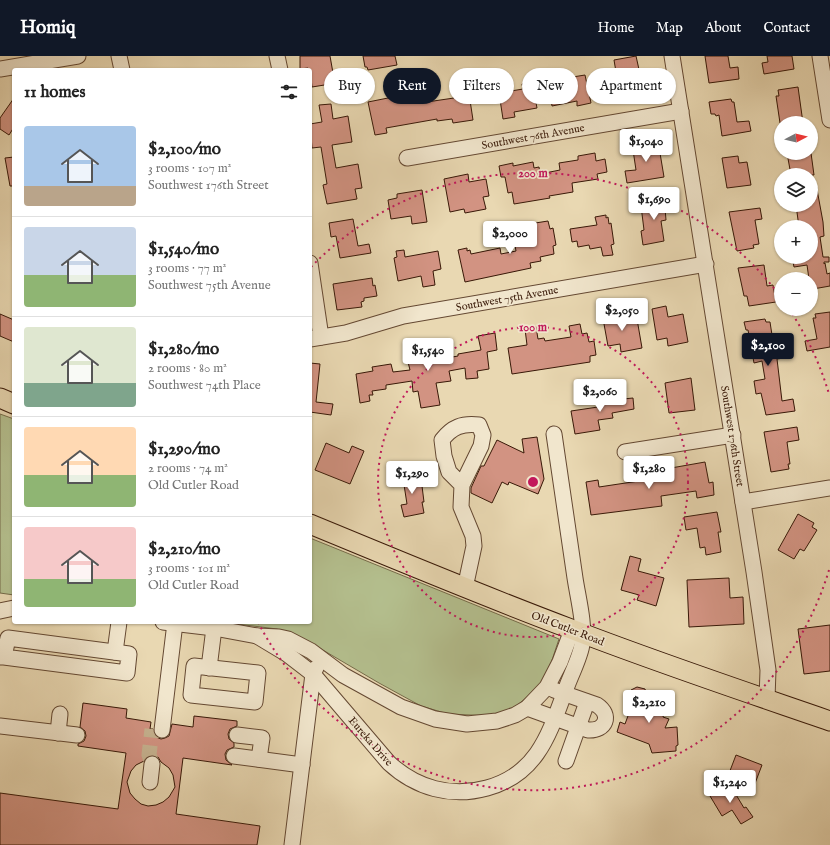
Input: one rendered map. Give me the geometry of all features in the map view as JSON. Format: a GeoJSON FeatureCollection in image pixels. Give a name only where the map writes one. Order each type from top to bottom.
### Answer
{"type":"FeatureCollection","features":[{"type":"Feature","properties":{"kind":"main road"},"geometry":{"type":"LineString","coordinates":[[0,398],[12,403]]}},
{"type":"Feature","properties":{"kind":"main road","name":"Old Cutler Road"},"geometry":{"type":"LineString","coordinates":[[312,525],[464,588],[577,632],[830,721]]}},
{"type":"Feature","properties":{"kind":"street"},"geometry":{"type":"LineString","coordinates":[[0,69],[78,56]]}},
{"type":"Feature","properties":{"kind":"street"},"geometry":{"type":"LineString","coordinates":[[120,56],[122,68]]}},
{"type":"Feature","properties":{"kind":"street"},"geometry":{"type":"LineString","coordinates":[[277,56],[280,68]]}},
{"type":"Feature","properties":{"kind":"street","name":"Southwest 176th Street"},"geometry":{"type":"LineString","coordinates":[[672,56],[733,435],[768,670],[767,699]]}},
{"type":"Feature","properties":{"kind":"street"},"geometry":{"type":"LineString","coordinates":[[820,56],[830,120]]}},
{"type":"Feature","properties":{"kind":"street","name":"Southwest 76th Avenue"},"geometry":{"type":"LineString","coordinates":[[407,158],[682,111]]}},
{"type":"Feature","properties":{"kind":"street","name":"Southwest 75th Avenue"},"geometry":{"type":"LineString","coordinates":[[316,338],[359,329],[402,316],[706,264]]}},
{"type":"Feature","properties":{"kind":"street"},"geometry":{"type":"LineString","coordinates":[[312,288],[316,338]]}},
{"type":"Feature","properties":{"kind":"street"},"geometry":{"type":"LineString","coordinates":[[554,434],[577,632]]}},
{"type":"Feature","properties":{"kind":"street"},"geometry":{"type":"LineString","coordinates":[[625,452],[733,435]]}},
{"type":"Feature","properties":{"kind":"street"},"geometry":{"type":"LineString","coordinates":[[462,484],[461,507],[473,536],[474,546],[464,588]]}},
{"type":"Feature","properties":{"kind":"street"},"geometry":{"type":"LineString","coordinates":[[743,502],[830,488]]}},
{"type":"Feature","properties":{"kind":"street"},"geometry":{"type":"LineString","coordinates":[[0,600],[12,602]]}},
{"type":"Feature","properties":{"kind":"street"},"geometry":{"type":"LineString","coordinates":[[0,611],[12,608]]}},
{"type":"Feature","properties":{"kind":"street"},"geometry":{"type":"LineString","coordinates":[[115,652],[119,624]]}},
{"type":"Feature","properties":{"kind":"street"},"geometry":{"type":"LineString","coordinates":[[157,730],[168,624]]}},
{"type":"Feature","properties":{"kind":"street","name":"Eureka Drive"},"geometry":{"type":"LineString","coordinates":[[177,624],[214,628],[256,636],[288,639],[301,645],[321,658],[343,675],[401,707],[435,720],[458,724],[488,722],[506,718],[527,708],[547,687],[577,632]]}},
{"type":"Feature","properties":{"kind":"street"},"geometry":{"type":"LineString","coordinates":[[209,668],[214,628]]}},
{"type":"Feature","properties":{"kind":"street","name":"Eureka Drive"},"geometry":{"type":"LineString","coordinates":[[256,636],[286,654],[313,674],[397,770],[416,782],[426,786],[444,791],[469,792],[498,784],[514,775],[538,754],[555,719],[582,645],[577,632]]}},
{"type":"Feature","properties":{"kind":"street"},"geometry":{"type":"LineString","coordinates":[[8,638],[115,652],[129,654],[127,673],[2,657],[8,638]]}},
{"type":"Feature","properties":{"kind":"street"},"geometry":{"type":"LineString","coordinates":[[292,845],[313,674],[321,658]]}},
{"type":"Feature","properties":{"kind":"street"},"geometry":{"type":"LineString","coordinates":[[527,708],[578,727],[593,730],[598,729],[604,723],[605,717],[601,708],[547,687]]}},
{"type":"Feature","properties":{"kind":"street"},"geometry":{"type":"LineString","coordinates":[[566,761],[587,702]]}},
{"type":"Feature","properties":{"kind":"street"},"geometry":{"type":"LineString","coordinates":[[58,732],[60,714]]}},
{"type":"Feature","properties":{"kind":"street"},"geometry":{"type":"LineString","coordinates":[[0,726],[77,735]]}},
{"type":"Feature","properties":{"kind":"street"},"geometry":{"type":"LineString","coordinates":[[237,735],[262,738],[259,759]]}},
{"type":"Feature","properties":{"kind":"street"},"geometry":{"type":"LineString","coordinates":[[234,756],[302,764]]}},
{"type":"Feature","properties":{"kind":"street"},"geometry":{"type":"LineString","coordinates":[[150,782],[153,761]]}},
{"type":"Feature","properties":{"kind":"green space"},"geometry":{"type":"Polygon","coordinates":[[[0,414],[12,418],[12,595],[0,593],[0,414]]]}},
{"type":"Feature","properties":{"kind":"green space"},"geometry":{"type":"Polygon","coordinates":[[[312,539],[559,639],[546,678],[533,692],[515,707],[495,716],[448,714],[421,706],[316,646],[277,629],[237,624],[312,624],[312,539]]]}},
{"type":"Feature","properties":{"kind":"building"},"geometry":{"type":"Polygon","coordinates":[[[300,56],[330,56],[332,68],[324,68],[324,85],[312,87],[312,68],[300,68],[300,56]]]}},
{"type":"Feature","properties":{"kind":"building"},"geometry":{"type":"Polygon","coordinates":[[[363,56],[395,56],[397,65],[375,69],[365,67],[363,56]]]}},
{"type":"Feature","properties":{"kind":"building"},"geometry":{"type":"Polygon","coordinates":[[[636,56],[639,68],[615,68],[614,60],[636,56]]]}},
{"type":"Feature","properties":{"kind":"building"},"geometry":{"type":"Polygon","coordinates":[[[705,56],[728,56],[730,68],[738,67],[739,79],[709,83],[705,56]]]}},
{"type":"Feature","properties":{"kind":"building"},"geometry":{"type":"Polygon","coordinates":[[[767,56],[792,56],[794,69],[764,74],[762,63],[768,62],[767,56]]]}},
{"type":"Feature","properties":{"kind":"building"},"geometry":{"type":"Polygon","coordinates":[[[585,75],[586,104],[577,106],[578,104],[578,76],[585,75]]]}},
{"type":"Feature","properties":{"kind":"building"},"geometry":{"type":"Polygon","coordinates":[[[798,87],[802,116],[779,116],[776,96],[779,96],[778,90],[798,87]]]}},
{"type":"Feature","properties":{"kind":"building"},"geometry":{"type":"Polygon","coordinates":[[[522,89],[522,104],[536,104],[537,108],[514,112],[515,117],[503,119],[501,104],[514,104],[514,90],[522,89]]]}},
{"type":"Feature","properties":{"kind":"building"},"geometry":{"type":"Polygon","coordinates":[[[383,99],[383,104],[441,104],[441,100],[449,99],[449,104],[471,104],[473,120],[453,123],[452,119],[437,121],[437,119],[386,128],[387,133],[375,135],[368,104],[375,104],[375,101],[383,99]]]}},
{"type":"Feature","properties":{"kind":"building"},"geometry":{"type":"Polygon","coordinates":[[[731,99],[732,102],[734,102],[737,122],[749,121],[751,131],[722,136],[719,115],[716,116],[715,114],[711,114],[709,102],[731,99]]]}},
{"type":"Feature","properties":{"kind":"building"},"geometry":{"type":"Polygon","coordinates":[[[12,101],[12,130],[9,135],[0,129],[0,118],[12,101]]]}},
{"type":"Feature","properties":{"kind":"building"},"geometry":{"type":"Polygon","coordinates":[[[331,104],[333,119],[348,116],[352,142],[332,145],[336,168],[358,164],[362,188],[355,189],[357,199],[327,204],[323,185],[327,184],[321,147],[312,148],[312,124],[322,122],[319,105],[331,104]]]}},
{"type":"Feature","properties":{"kind":"building"},"geometry":{"type":"Polygon","coordinates":[[[552,104],[562,104],[552,106],[552,104]]]}},
{"type":"Feature","properties":{"kind":"building"},"geometry":{"type":"Polygon","coordinates":[[[658,141],[664,177],[627,183],[625,171],[636,170],[633,150],[639,149],[638,144],[658,141]]]}},
{"type":"Feature","properties":{"kind":"building"},"geometry":{"type":"Polygon","coordinates":[[[595,153],[596,161],[605,159],[607,172],[597,174],[598,179],[572,183],[573,192],[549,196],[550,198],[514,204],[512,192],[508,193],[505,177],[501,177],[499,166],[513,163],[513,166],[533,162],[534,168],[539,167],[540,174],[560,170],[559,163],[578,160],[578,156],[595,153]]]}},
{"type":"Feature","properties":{"kind":"building"},"geometry":{"type":"Polygon","coordinates":[[[738,156],[739,163],[747,162],[751,185],[727,188],[722,158],[738,156]]]}},
{"type":"Feature","properties":{"kind":"building"},"geometry":{"type":"Polygon","coordinates":[[[12,157],[12,186],[10,186],[5,158],[12,157]]]}},
{"type":"Feature","properties":{"kind":"building"},"geometry":{"type":"Polygon","coordinates":[[[788,160],[812,160],[813,168],[790,168],[788,160]]]}},
{"type":"Feature","properties":{"kind":"building"},"geometry":{"type":"Polygon","coordinates":[[[468,174],[469,182],[486,179],[489,196],[483,197],[486,209],[465,213],[464,209],[450,212],[444,179],[468,174]]]}},
{"type":"Feature","properties":{"kind":"building"},"geometry":{"type":"Polygon","coordinates":[[[422,190],[427,222],[412,224],[411,216],[391,219],[388,200],[397,198],[397,194],[422,190]]]}},
{"type":"Feature","properties":{"kind":"building"},"geometry":{"type":"Polygon","coordinates":[[[818,195],[824,236],[820,237],[823,257],[829,257],[829,262],[824,262],[824,264],[825,263],[827,274],[830,273],[830,286],[818,288],[818,272],[808,272],[807,265],[794,267],[793,264],[818,264],[818,220],[798,220],[797,212],[818,212],[818,195]]]}},
{"type":"Feature","properties":{"kind":"building"},"geometry":{"type":"Polygon","coordinates":[[[666,197],[666,220],[661,221],[664,241],[643,245],[641,231],[644,230],[641,206],[653,204],[652,199],[666,197]]]}},
{"type":"Feature","properties":{"kind":"building"},"geometry":{"type":"Polygon","coordinates":[[[760,208],[762,219],[755,220],[759,244],[753,245],[754,248],[737,251],[729,212],[760,208]]]}},
{"type":"Feature","properties":{"kind":"building"},"geometry":{"type":"Polygon","coordinates":[[[606,215],[606,218],[608,217],[609,224],[611,223],[614,244],[611,245],[613,255],[603,256],[601,247],[590,249],[589,245],[578,247],[577,241],[572,242],[570,229],[597,225],[595,217],[606,215]]]}},
{"type":"Feature","properties":{"kind":"building"},"geometry":{"type":"Polygon","coordinates":[[[353,219],[358,246],[369,244],[371,253],[340,258],[336,236],[331,237],[329,223],[353,219]]]}},
{"type":"Feature","properties":{"kind":"building"},"geometry":{"type":"Polygon","coordinates":[[[548,221],[550,229],[553,228],[556,245],[553,246],[554,254],[540,257],[541,261],[530,263],[531,268],[465,282],[458,250],[467,248],[467,251],[470,250],[471,254],[500,248],[501,254],[516,251],[514,240],[532,237],[529,224],[548,221]]]}},
{"type":"Feature","properties":{"kind":"building"},"geometry":{"type":"Polygon","coordinates":[[[404,250],[405,257],[438,251],[441,269],[433,271],[435,285],[423,287],[421,276],[398,281],[394,258],[397,257],[396,251],[404,250]]]}},
{"type":"Feature","properties":{"kind":"building"},"geometry":{"type":"Polygon","coordinates":[[[764,265],[767,286],[773,285],[774,302],[749,306],[747,296],[744,296],[738,268],[764,265]]]}},
{"type":"Feature","properties":{"kind":"building"},"geometry":{"type":"Polygon","coordinates":[[[372,278],[377,296],[364,298],[364,301],[361,302],[362,307],[337,310],[333,284],[372,278]]]}},
{"type":"Feature","properties":{"kind":"building"},"geometry":{"type":"Polygon","coordinates":[[[666,306],[668,317],[683,314],[688,342],[668,346],[667,338],[657,340],[652,309],[666,306]]]}},
{"type":"Feature","properties":{"kind":"building"},"geometry":{"type":"Polygon","coordinates":[[[619,311],[621,322],[637,319],[642,348],[621,352],[620,344],[608,346],[602,313],[619,311]]]}},
{"type":"Feature","properties":{"kind":"building"},"geometry":{"type":"Polygon","coordinates":[[[830,312],[830,347],[807,351],[805,341],[817,339],[813,318],[816,318],[816,316],[818,316],[818,314],[830,312]]]}},
{"type":"Feature","properties":{"kind":"building"},"geometry":{"type":"Polygon","coordinates":[[[0,314],[12,319],[12,341],[0,336],[0,314]]]}},
{"type":"Feature","properties":{"kind":"building"},"geometry":{"type":"Polygon","coordinates":[[[765,319],[766,322],[770,322],[774,348],[782,347],[784,358],[777,359],[782,401],[793,399],[795,411],[766,415],[761,393],[756,394],[754,381],[765,379],[762,361],[754,363],[748,330],[746,330],[744,322],[765,319]]]}},
{"type":"Feature","properties":{"kind":"building"},"geometry":{"type":"Polygon","coordinates":[[[580,324],[582,334],[587,333],[589,342],[594,341],[596,355],[590,356],[590,362],[512,374],[508,348],[527,345],[525,329],[536,327],[538,339],[544,338],[545,341],[571,337],[569,326],[580,324]]]}},
{"type":"Feature","properties":{"kind":"building"},"geometry":{"type":"Polygon","coordinates":[[[495,333],[497,350],[487,352],[489,369],[477,371],[478,378],[466,379],[465,368],[449,371],[451,381],[436,383],[440,405],[421,408],[418,391],[413,392],[412,381],[386,385],[386,389],[372,391],[373,395],[369,395],[370,401],[360,403],[356,374],[373,371],[372,367],[391,364],[393,372],[410,370],[408,362],[425,359],[422,345],[439,342],[441,359],[481,350],[478,336],[495,333]]]}},
{"type":"Feature","properties":{"kind":"building"},"geometry":{"type":"Polygon","coordinates":[[[312,363],[320,364],[316,402],[333,404],[331,415],[312,412],[312,363]]]}},
{"type":"Feature","properties":{"kind":"building"},"geometry":{"type":"Polygon","coordinates":[[[691,378],[695,410],[669,413],[665,383],[691,378]]]}},
{"type":"Feature","properties":{"kind":"building"},"geometry":{"type":"Polygon","coordinates":[[[622,394],[623,399],[633,398],[634,409],[612,413],[613,418],[598,420],[600,430],[575,434],[571,411],[598,407],[597,398],[622,394]]]}},
{"type":"Feature","properties":{"kind":"building"},"geometry":{"type":"Polygon","coordinates":[[[797,427],[799,440],[787,442],[790,464],[788,464],[789,469],[771,472],[764,432],[797,427]]]}},
{"type":"Feature","properties":{"kind":"building"},"geometry":{"type":"Polygon","coordinates":[[[537,437],[544,479],[538,494],[509,482],[508,485],[502,482],[492,503],[471,493],[471,488],[481,466],[484,466],[497,440],[524,453],[522,439],[537,437]]]}},
{"type":"Feature","properties":{"kind":"building"},"geometry":{"type":"Polygon","coordinates":[[[326,443],[349,453],[352,446],[364,451],[350,484],[315,470],[326,443]]]}},
{"type":"Feature","properties":{"kind":"building"},"geometry":{"type":"Polygon","coordinates":[[[705,462],[709,483],[713,482],[714,495],[697,498],[696,491],[661,496],[662,506],[591,515],[586,482],[598,480],[599,487],[672,476],[671,468],[705,462]]]}},
{"type":"Feature","properties":{"kind":"building"},"geometry":{"type":"Polygon","coordinates":[[[415,469],[418,486],[422,486],[424,513],[404,517],[401,505],[407,504],[402,472],[415,469]]]}},
{"type":"Feature","properties":{"kind":"building"},"geometry":{"type":"Polygon","coordinates":[[[717,512],[721,532],[718,532],[721,552],[706,555],[705,547],[700,548],[697,528],[686,530],[684,517],[717,512]]]}},
{"type":"Feature","properties":{"kind":"building"},"geometry":{"type":"Polygon","coordinates":[[[798,514],[814,523],[812,527],[817,530],[804,551],[800,549],[794,559],[778,550],[798,514]]]}},
{"type":"Feature","properties":{"kind":"building"},"geometry":{"type":"Polygon","coordinates":[[[630,556],[641,559],[638,571],[664,578],[656,606],[637,600],[639,595],[621,590],[630,556]]]}},
{"type":"Feature","properties":{"kind":"building"},"geometry":{"type":"Polygon","coordinates":[[[729,578],[730,598],[743,597],[744,624],[689,627],[687,580],[729,578]]]}},
{"type":"Feature","properties":{"kind":"building"},"geometry":{"type":"Polygon","coordinates":[[[830,625],[830,671],[804,674],[798,629],[830,625]]]}},
{"type":"Feature","properties":{"kind":"building"},"geometry":{"type":"Polygon","coordinates":[[[637,687],[645,689],[648,698],[660,702],[657,710],[664,713],[663,717],[669,719],[665,728],[677,727],[678,745],[676,746],[676,751],[652,753],[649,744],[617,732],[620,722],[625,724],[632,705],[628,697],[631,690],[637,687]]]}},
{"type":"Feature","properties":{"kind":"building"},"geometry":{"type":"Polygon","coordinates":[[[83,703],[127,709],[126,718],[151,722],[150,729],[153,729],[156,737],[161,739],[169,736],[172,724],[193,727],[194,716],[237,721],[237,726],[230,729],[228,734],[229,739],[234,743],[234,747],[227,750],[225,754],[226,760],[232,765],[183,758],[176,814],[260,826],[257,845],[0,845],[0,793],[118,809],[126,753],[78,746],[78,744],[84,741],[86,736],[85,731],[80,727],[83,703]],[[153,755],[148,756],[144,761],[136,765],[131,771],[127,782],[130,793],[135,799],[141,804],[148,806],[163,802],[169,797],[175,787],[173,775],[169,768],[161,762],[158,757],[153,755]]]}},
{"type":"Feature","properties":{"kind":"building"},"geometry":{"type":"Polygon","coordinates":[[[736,755],[762,765],[754,786],[728,776],[736,755]]]}},
{"type":"Feature","properties":{"kind":"building"},"geometry":{"type":"Polygon","coordinates":[[[729,783],[744,808],[746,807],[753,817],[741,824],[732,810],[722,816],[710,796],[729,783]]]}},
{"type":"Feature","properties":{"kind":"tunnel"},"geometry":{"type":"LineString","coordinates":[[151,760],[149,755],[152,729]]}}]}
